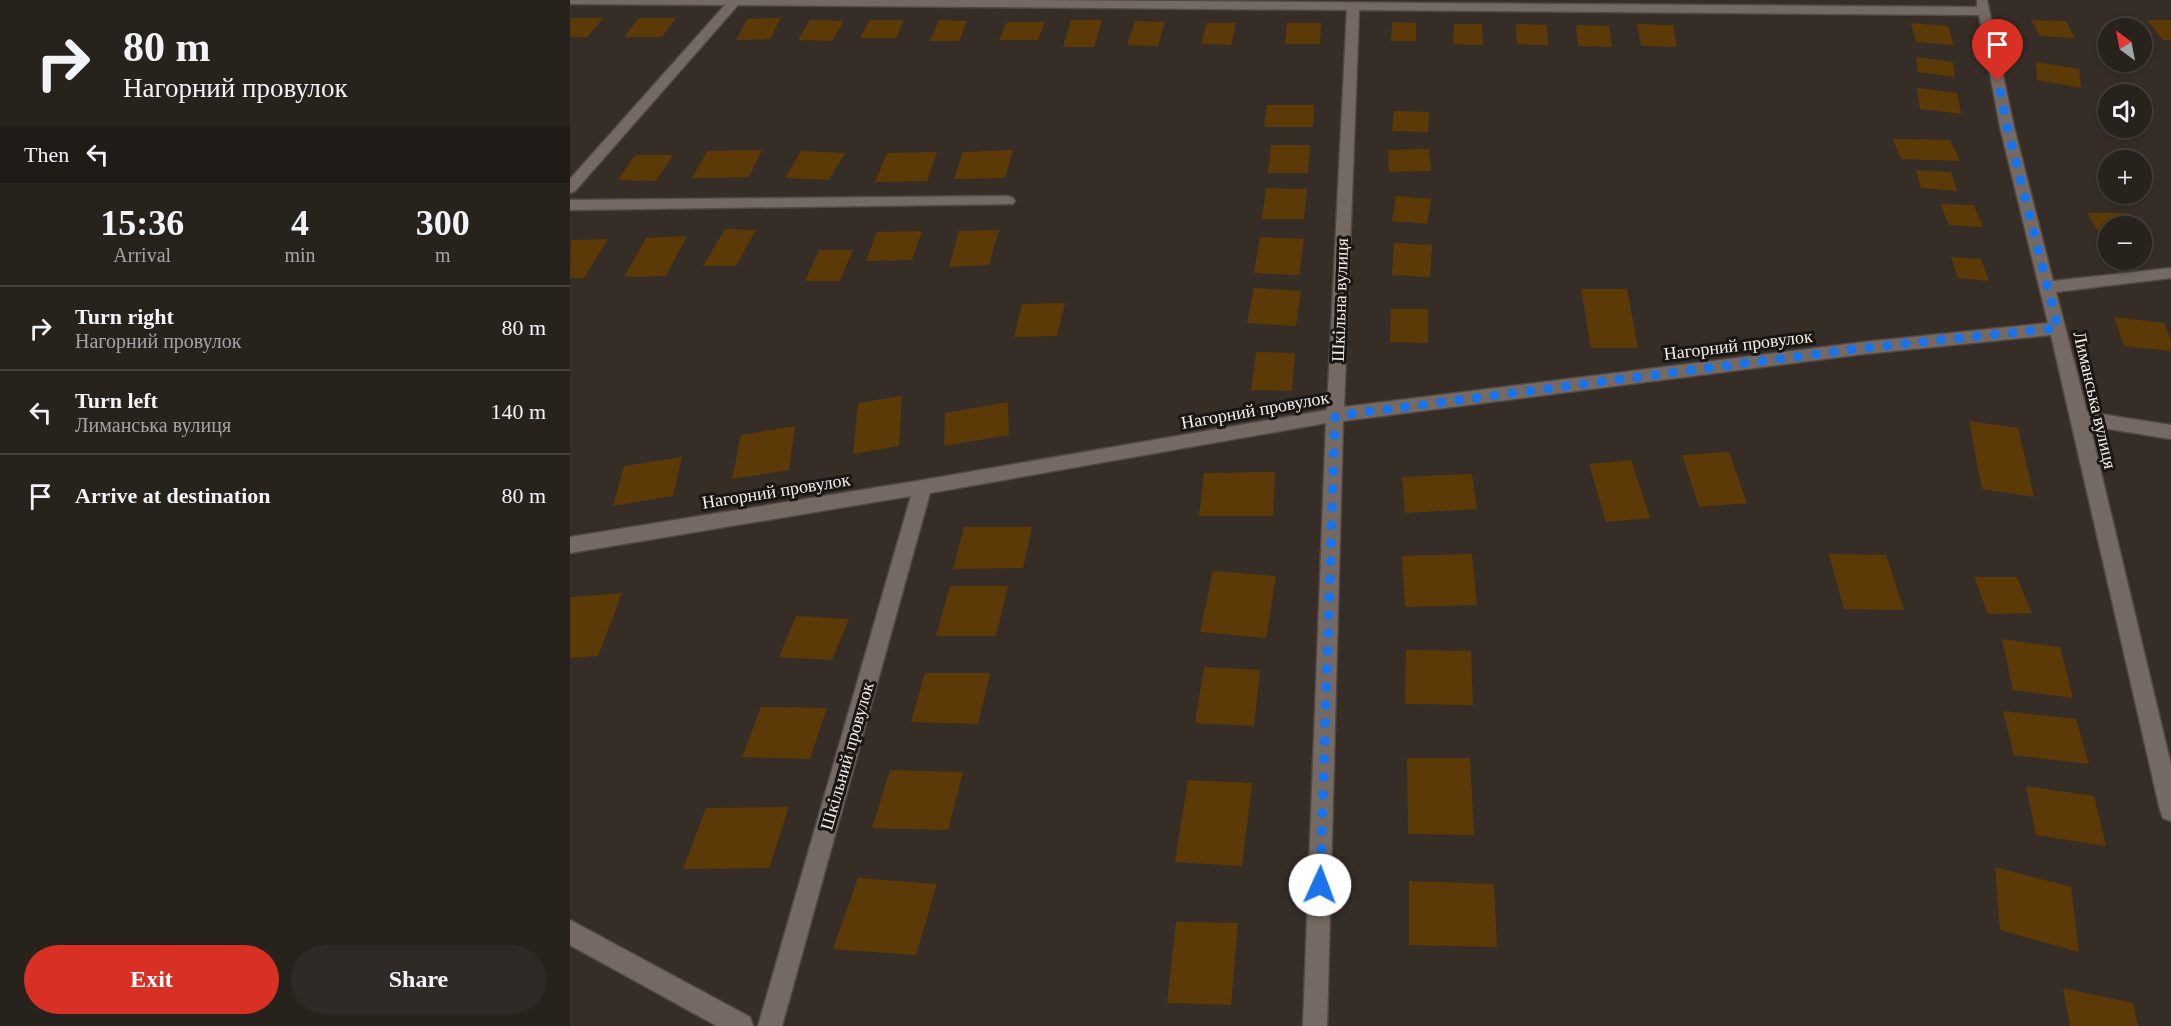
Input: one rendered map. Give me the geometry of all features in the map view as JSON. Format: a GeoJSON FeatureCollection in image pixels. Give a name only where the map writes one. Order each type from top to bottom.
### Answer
{"type":"FeatureCollection","features":[{"type":"Feature","properties":{"kind":"street"},"geometry":{"type":"LineString","coordinates":[[570,0],[1353,6],[1982,6]]}},
{"type":"Feature","properties":{"kind":"street"},"geometry":{"type":"LineString","coordinates":[[570,188],[736,1]]}},
{"type":"Feature","properties":{"kind":"street","name":"Шкільна вулиця"},"geometry":{"type":"LineString","coordinates":[[1315,1026],[1335,416],[1353,6]]}},
{"type":"Feature","properties":{"kind":"street","name":"Лиманська вулиця"},"geometry":{"type":"LineString","coordinates":[[1982,6],[2007,127],[2049,287],[2166,774],[2171,810]]}},
{"type":"Feature","properties":{"kind":"street"},"geometry":{"type":"LineString","coordinates":[[570,205],[1008,201]]}},
{"type":"Feature","properties":{"kind":"street"},"geometry":{"type":"LineString","coordinates":[[2049,287],[2171,273]]}},
{"type":"Feature","properties":{"kind":"street","name":"Нагорний провулок"},"geometry":{"type":"LineString","coordinates":[[570,545],[1335,416],[1864,348],[2058,328]]}},
{"type":"Feature","properties":{"kind":"street"},"geometry":{"type":"LineString","coordinates":[[2080,418],[2171,432]]}},
{"type":"Feature","properties":{"kind":"street","name":"Шкільний провулок"},"geometry":{"type":"LineString","coordinates":[[770,1026],[923,487]]}},
{"type":"Feature","properties":{"kind":"street"},"geometry":{"type":"LineString","coordinates":[[570,932],[741,1026]]}},
{"type":"Feature","properties":{"kind":"building"},"geometry":{"type":"Polygon","coordinates":[[[570,18],[603,18],[587,37],[570,37],[570,18]]]}},
{"type":"Feature","properties":{"kind":"building"},"geometry":{"type":"Polygon","coordinates":[[[639,18],[676,18],[662,37],[624,37],[639,18]]]}},
{"type":"Feature","properties":{"kind":"building"},"geometry":{"type":"Polygon","coordinates":[[[781,18],[770,39],[736,40],[747,19],[781,18]]]}},
{"type":"Feature","properties":{"kind":"building"},"geometry":{"type":"Polygon","coordinates":[[[810,20],[844,21],[832,41],[798,40],[810,20]]]}},
{"type":"Feature","properties":{"kind":"building"},"geometry":{"type":"Polygon","coordinates":[[[870,20],[904,20],[896,38],[860,38],[870,20]]]}},
{"type":"Feature","properties":{"kind":"building"},"geometry":{"type":"Polygon","coordinates":[[[939,20],[967,21],[959,41],[930,41],[939,20]]]}},
{"type":"Feature","properties":{"kind":"building"},"geometry":{"type":"Polygon","coordinates":[[[1071,20],[1102,20],[1094,47],[1063,47],[1071,20]]]}},
{"type":"Feature","properties":{"kind":"building"},"geometry":{"type":"Polygon","coordinates":[[[2031,20],[2066,21],[2075,38],[2040,36],[2031,20]]]}},
{"type":"Feature","properties":{"kind":"building"},"geometry":{"type":"Polygon","coordinates":[[[2152,20],[2171,20],[2171,40],[2163,40],[2152,26],[2152,20]]]}},
{"type":"Feature","properties":{"kind":"building"},"geometry":{"type":"Polygon","coordinates":[[[1135,21],[1165,22],[1158,46],[1127,45],[1135,21]]]}},
{"type":"Feature","properties":{"kind":"building"},"geometry":{"type":"Polygon","coordinates":[[[1007,22],[1045,22],[1038,40],[999,40],[1007,22]]]}},
{"type":"Feature","properties":{"kind":"building"},"geometry":{"type":"Polygon","coordinates":[[[1392,22],[1416,23],[1416,41],[1391,41],[1392,22]]]}},
{"type":"Feature","properties":{"kind":"building"},"geometry":{"type":"Polygon","coordinates":[[[1207,23],[1236,23],[1231,45],[1201,44],[1207,23]]]}},
{"type":"Feature","properties":{"kind":"building"},"geometry":{"type":"Polygon","coordinates":[[[1287,23],[1321,23],[1320,44],[1285,44],[1287,23]]]}},
{"type":"Feature","properties":{"kind":"building"},"geometry":{"type":"Polygon","coordinates":[[[1911,23],[1948,26],[1954,45],[1916,42],[1911,23]]]}},
{"type":"Feature","properties":{"kind":"building"},"geometry":{"type":"Polygon","coordinates":[[[1454,24],[1482,24],[1483,45],[1453,44],[1454,24]]]}},
{"type":"Feature","properties":{"kind":"building"},"geometry":{"type":"Polygon","coordinates":[[[1516,24],[1547,25],[1548,45],[1517,44],[1516,24]]]}},
{"type":"Feature","properties":{"kind":"building"},"geometry":{"type":"Polygon","coordinates":[[[1637,24],[1673,25],[1677,47],[1641,46],[1637,24]]]}},
{"type":"Feature","properties":{"kind":"building"},"geometry":{"type":"Polygon","coordinates":[[[1576,25],[1609,26],[1612,47],[1578,46],[1576,25]]]}},
{"type":"Feature","properties":{"kind":"building"},"geometry":{"type":"Polygon","coordinates":[[[1916,57],[1953,62],[1955,77],[1918,72],[1916,57]]]}},
{"type":"Feature","properties":{"kind":"building"},"geometry":{"type":"Polygon","coordinates":[[[2036,62],[2079,69],[2081,88],[2037,80],[2036,62]]]}},
{"type":"Feature","properties":{"kind":"building"},"geometry":{"type":"Polygon","coordinates":[[[1917,88],[1957,93],[1961,114],[1920,109],[1917,88]]]}},
{"type":"Feature","properties":{"kind":"building"},"geometry":{"type":"Polygon","coordinates":[[[1267,105],[1314,105],[1313,127],[1264,127],[1267,105]]]}},
{"type":"Feature","properties":{"kind":"building"},"geometry":{"type":"Polygon","coordinates":[[[1394,111],[1429,112],[1428,132],[1392,131],[1394,111]]]}},
{"type":"Feature","properties":{"kind":"building"},"geometry":{"type":"Polygon","coordinates":[[[1893,139],[1950,140],[1960,161],[1901,159],[1893,139]]]}},
{"type":"Feature","properties":{"kind":"building"},"geometry":{"type":"Polygon","coordinates":[[[1271,145],[1310,145],[1308,173],[1268,173],[1271,145]]]}},
{"type":"Feature","properties":{"kind":"building"},"geometry":{"type":"Polygon","coordinates":[[[1429,149],[1431,171],[1389,172],[1388,150],[1429,149]]]}},
{"type":"Feature","properties":{"kind":"building"},"geometry":{"type":"Polygon","coordinates":[[[762,150],[749,177],[692,178],[707,151],[762,150]]]}},
{"type":"Feature","properties":{"kind":"building"},"geometry":{"type":"Polygon","coordinates":[[[1013,150],[1005,178],[954,179],[963,152],[1013,150]]]}},
{"type":"Feature","properties":{"kind":"building"},"geometry":{"type":"Polygon","coordinates":[[[801,151],[845,153],[829,180],[785,178],[801,151]]]}},
{"type":"Feature","properties":{"kind":"building"},"geometry":{"type":"Polygon","coordinates":[[[937,152],[927,181],[875,182],[887,153],[937,152]]]}},
{"type":"Feature","properties":{"kind":"building"},"geometry":{"type":"Polygon","coordinates":[[[635,155],[673,155],[656,181],[618,180],[635,155]]]}},
{"type":"Feature","properties":{"kind":"building"},"geometry":{"type":"Polygon","coordinates":[[[1916,170],[1951,172],[1957,191],[1921,188],[1916,170]]]}},
{"type":"Feature","properties":{"kind":"building"},"geometry":{"type":"Polygon","coordinates":[[[1266,188],[1307,189],[1304,219],[1262,219],[1266,188]]]}},
{"type":"Feature","properties":{"kind":"building"},"geometry":{"type":"Polygon","coordinates":[[[1396,196],[1431,199],[1427,224],[1392,221],[1396,196]]]}},
{"type":"Feature","properties":{"kind":"building"},"geometry":{"type":"Polygon","coordinates":[[[1940,204],[1974,205],[1983,227],[1949,225],[1940,204]]]}},
{"type":"Feature","properties":{"kind":"building"},"geometry":{"type":"Polygon","coordinates":[[[2087,213],[2129,213],[2131,216],[2098,216],[2098,231],[2087,213]]]}},
{"type":"Feature","properties":{"kind":"building"},"geometry":{"type":"Polygon","coordinates":[[[725,229],[756,230],[736,266],[703,266],[725,229]]]}},
{"type":"Feature","properties":{"kind":"building"},"geometry":{"type":"Polygon","coordinates":[[[999,230],[989,265],[949,267],[959,231],[999,230]]]}},
{"type":"Feature","properties":{"kind":"building"},"geometry":{"type":"Polygon","coordinates":[[[922,231],[912,260],[866,261],[877,232],[922,231]]]}},
{"type":"Feature","properties":{"kind":"building"},"geometry":{"type":"Polygon","coordinates":[[[687,236],[666,276],[624,277],[646,238],[687,236]]]}},
{"type":"Feature","properties":{"kind":"building"},"geometry":{"type":"Polygon","coordinates":[[[1260,237],[1304,239],[1299,275],[1254,273],[1260,237]]]}},
{"type":"Feature","properties":{"kind":"building"},"geometry":{"type":"Polygon","coordinates":[[[608,239],[584,278],[570,278],[571,240],[608,239]]]}},
{"type":"Feature","properties":{"kind":"building"},"geometry":{"type":"Polygon","coordinates":[[[1394,243],[1432,245],[1430,277],[1392,275],[1394,243]]]}},
{"type":"Feature","properties":{"kind":"building"},"geometry":{"type":"Polygon","coordinates":[[[819,250],[853,250],[840,281],[805,281],[819,250]]]}},
{"type":"Feature","properties":{"kind":"building"},"geometry":{"type":"Polygon","coordinates":[[[1951,257],[1981,259],[1989,281],[1958,278],[1951,257]]]}},
{"type":"Feature","properties":{"kind":"building"},"geometry":{"type":"Polygon","coordinates":[[[1254,288],[1301,291],[1296,326],[1247,323],[1254,288]]]}},
{"type":"Feature","properties":{"kind":"building"},"geometry":{"type":"Polygon","coordinates":[[[1581,289],[1627,289],[1638,348],[1591,348],[1581,289]]]}},
{"type":"Feature","properties":{"kind":"building"},"geometry":{"type":"Polygon","coordinates":[[[1065,303],[1057,336],[1014,337],[1022,304],[1065,303]]]}},
{"type":"Feature","properties":{"kind":"building"},"geometry":{"type":"Polygon","coordinates":[[[1391,309],[1428,309],[1428,343],[1390,342],[1391,309]]]}},
{"type":"Feature","properties":{"kind":"building"},"geometry":{"type":"Polygon","coordinates":[[[2114,317],[2164,323],[2171,340],[2171,351],[2124,346],[2114,317]]]}},
{"type":"Feature","properties":{"kind":"building"},"geometry":{"type":"Polygon","coordinates":[[[1256,352],[1295,353],[1292,391],[1251,390],[1256,352]]]}},
{"type":"Feature","properties":{"kind":"building"},"geometry":{"type":"Polygon","coordinates":[[[902,396],[899,446],[853,454],[858,403],[902,396]]]}},
{"type":"Feature","properties":{"kind":"building"},"geometry":{"type":"Polygon","coordinates":[[[1008,402],[1009,435],[944,446],[945,413],[1008,402]]]}},
{"type":"Feature","properties":{"kind":"building"},"geometry":{"type":"Polygon","coordinates":[[[1969,421],[2018,428],[2034,497],[1982,489],[1969,421]]]}},
{"type":"Feature","properties":{"kind":"building"},"geometry":{"type":"Polygon","coordinates":[[[795,426],[789,470],[732,479],[741,435],[795,426]]]}},
{"type":"Feature","properties":{"kind":"building"},"geometry":{"type":"Polygon","coordinates":[[[1729,452],[1747,503],[1699,507],[1682,455],[1729,452]]]}},
{"type":"Feature","properties":{"kind":"building"},"geometry":{"type":"Polygon","coordinates":[[[682,457],[673,496],[613,506],[624,466],[682,457]]]}},
{"type":"Feature","properties":{"kind":"building"},"geometry":{"type":"Polygon","coordinates":[[[1631,460],[1650,518],[1606,522],[1589,464],[1631,460]]]}},
{"type":"Feature","properties":{"kind":"building"},"geometry":{"type":"Polygon","coordinates":[[[1275,472],[1273,516],[1199,516],[1204,473],[1275,472]]]}},
{"type":"Feature","properties":{"kind":"building"},"geometry":{"type":"Polygon","coordinates":[[[1472,474],[1477,509],[1405,513],[1402,477],[1472,474]]]}},
{"type":"Feature","properties":{"kind":"building"},"geometry":{"type":"Polygon","coordinates":[[[964,527],[1032,527],[1023,568],[953,569],[964,527]]]}},
{"type":"Feature","properties":{"kind":"building"},"geometry":{"type":"Polygon","coordinates":[[[1472,554],[1477,605],[1405,607],[1402,556],[1472,554]]]}},
{"type":"Feature","properties":{"kind":"building"},"geometry":{"type":"Polygon","coordinates":[[[1829,554],[1886,555],[1904,610],[1844,609],[1829,554]]]}},
{"type":"Feature","properties":{"kind":"building"},"geometry":{"type":"Polygon","coordinates":[[[1213,571],[1276,576],[1266,638],[1200,632],[1213,571]]]}},
{"type":"Feature","properties":{"kind":"building"},"geometry":{"type":"Polygon","coordinates":[[[1974,577],[2017,577],[2032,613],[1988,614],[1974,577]]]}},
{"type":"Feature","properties":{"kind":"building"},"geometry":{"type":"Polygon","coordinates":[[[950,586],[1008,586],[996,636],[936,636],[950,586]]]}},
{"type":"Feature","properties":{"kind":"building"},"geometry":{"type":"Polygon","coordinates":[[[622,593],[598,656],[570,658],[570,597],[622,593]]]}},
{"type":"Feature","properties":{"kind":"building"},"geometry":{"type":"Polygon","coordinates":[[[796,616],[849,619],[832,660],[779,657],[796,616]]]}},
{"type":"Feature","properties":{"kind":"building"},"geometry":{"type":"Polygon","coordinates":[[[2002,639],[2060,647],[2073,698],[2013,690],[2002,639]]]}},
{"type":"Feature","properties":{"kind":"building"},"geometry":{"type":"Polygon","coordinates":[[[1406,650],[1471,651],[1473,705],[1405,704],[1406,650]]]}},
{"type":"Feature","properties":{"kind":"building"},"geometry":{"type":"Polygon","coordinates":[[[1204,667],[1260,670],[1254,726],[1195,723],[1204,667]]]}},
{"type":"Feature","properties":{"kind":"building"},"geometry":{"type":"Polygon","coordinates":[[[925,673],[990,673],[978,724],[911,722],[925,673]]]}},
{"type":"Feature","properties":{"kind":"building"},"geometry":{"type":"Polygon","coordinates":[[[761,707],[827,708],[810,759],[742,757],[761,707]]]}},
{"type":"Feature","properties":{"kind":"building"},"geometry":{"type":"Polygon","coordinates":[[[2003,711],[2076,719],[2089,764],[2014,755],[2003,711]]]}},
{"type":"Feature","properties":{"kind":"building"},"geometry":{"type":"Polygon","coordinates":[[[1407,758],[1470,758],[1474,835],[1408,834],[1407,758]]]}},
{"type":"Feature","properties":{"kind":"building"},"geometry":{"type":"Polygon","coordinates":[[[890,770],[963,772],[948,830],[872,828],[890,770]]]}},
{"type":"Feature","properties":{"kind":"building"},"geometry":{"type":"Polygon","coordinates":[[[1188,780],[1252,783],[1242,866],[1175,862],[1188,780]]]}},
{"type":"Feature","properties":{"kind":"building"},"geometry":{"type":"Polygon","coordinates":[[[2026,786],[2094,796],[2106,846],[2036,835],[2026,786]]]}},
{"type":"Feature","properties":{"kind":"building"},"geometry":{"type":"Polygon","coordinates":[[[789,807],[769,868],[683,869],[706,808],[789,807]]]}},
{"type":"Feature","properties":{"kind":"building"},"geometry":{"type":"Polygon","coordinates":[[[1995,867],[2071,887],[2079,952],[2000,930],[1995,867]]]}},
{"type":"Feature","properties":{"kind":"building"},"geometry":{"type":"Polygon","coordinates":[[[858,878],[937,884],[916,955],[833,949],[858,878]]]}},
{"type":"Feature","properties":{"kind":"building"},"geometry":{"type":"Polygon","coordinates":[[[1409,881],[1494,884],[1497,947],[1409,945],[1409,881]]]}},
{"type":"Feature","properties":{"kind":"building"},"geometry":{"type":"Polygon","coordinates":[[[1176,922],[1238,923],[1231,1005],[1167,1003],[1176,922]]]}},
{"type":"Feature","properties":{"kind":"building"},"geometry":{"type":"Polygon","coordinates":[[[2063,988],[2133,1003],[2138,1026],[2070,1026],[2063,988]]]}},
{"type":"Feature","properties":{"kind":"route"},"geometry":{"type":"LineString","coordinates":[[1320,885],[1335,416],[1864,348],[2058,328],[2007,127],[1998,81]]}}]}
